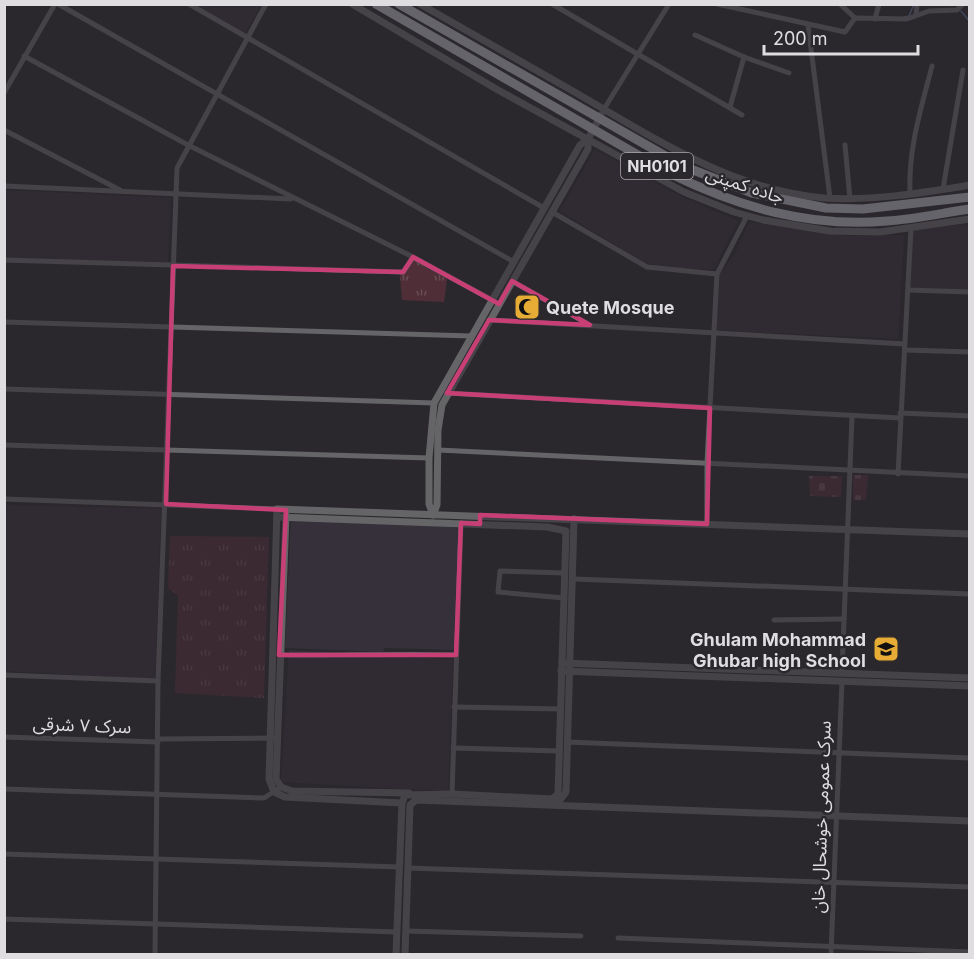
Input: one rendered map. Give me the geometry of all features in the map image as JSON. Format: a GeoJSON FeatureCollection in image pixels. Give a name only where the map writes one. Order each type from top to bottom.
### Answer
{"type":"FeatureCollection","features":[{"type":"Feature","properties":{"kind":"highway","name":"جاده کمپنی"},"geometry":{"type":"LineString","coordinates":[[376,4],[593,130],[705,191],[764,215],[831,226],[887,222],[969,209]]}},
{"type":"Feature","properties":{"kind":"highway","name":"جاده کمپنی"},"geometry":{"type":"LineString","coordinates":[[399,4],[602,113],[683,166],[772,198],[826,208],[863,209],[969,197]]}},
{"type":"Feature","properties":{"kind":"street"},"geometry":{"type":"LineString","coordinates":[[4,93],[56,4],[216,92],[514,262]]}},
{"type":"Feature","properties":{"kind":"street"},"geometry":{"type":"LineString","coordinates":[[189,4],[544,208]]}},
{"type":"Feature","properties":{"kind":"street"},"geometry":{"type":"LineString","coordinates":[[155,954],[158,681],[177,168],[216,92],[266,4]]}},
{"type":"Feature","properties":{"kind":"street"},"geometry":{"type":"LineString","coordinates":[[352,4],[684,192],[747,216],[764,215]]}},
{"type":"Feature","properties":{"kind":"street"},"geometry":{"type":"LineString","coordinates":[[420,4],[602,113],[714,170],[785,192],[830,198],[850,199],[910,194],[969,185]]}},
{"type":"Feature","properties":{"kind":"street"},"geometry":{"type":"LineString","coordinates":[[552,4],[742,115]]}},
{"type":"Feature","properties":{"kind":"street"},"geometry":{"type":"LineString","coordinates":[[433,515],[429,504],[429,458],[434,403],[471,336],[503,289],[514,262],[580,145],[588,139],[669,4]]}},
{"type":"Feature","properties":{"kind":"street"},"geometry":{"type":"LineString","coordinates":[[717,4],[845,32],[855,18]]}},
{"type":"Feature","properties":{"kind":"street"},"geometry":{"type":"LineString","coordinates":[[840,4],[855,18],[907,20],[929,11],[957,10],[963,4]]}},
{"type":"Feature","properties":{"kind":"street"},"geometry":{"type":"LineString","coordinates":[[916,15],[917,4]]}},
{"type":"Feature","properties":{"kind":"street"},"geometry":{"type":"LineString","coordinates":[[875,19],[878,8]]}},
{"type":"Feature","properties":{"kind":"street"},"geometry":{"type":"LineString","coordinates":[[808,25],[830,198]]}},
{"type":"Feature","properties":{"kind":"street"},"geometry":{"type":"LineString","coordinates":[[695,35],[744,57],[789,73]]}},
{"type":"Feature","properties":{"kind":"street"},"geometry":{"type":"LineString","coordinates":[[24,56],[188,145],[413,257],[495,302]]}},
{"type":"Feature","properties":{"kind":"street"},"geometry":{"type":"LineString","coordinates":[[730,107],[744,57]]}},
{"type":"Feature","properties":{"kind":"street"},"geometry":{"type":"LineString","coordinates":[[910,194],[912,147],[932,66]]}},
{"type":"Feature","properties":{"kind":"street"},"geometry":{"type":"LineString","coordinates":[[943,189],[963,70]]}},
{"type":"Feature","properties":{"kind":"street"},"geometry":{"type":"LineString","coordinates":[[4,130],[122,191]]}},
{"type":"Feature","properties":{"kind":"street"},"geometry":{"type":"LineString","coordinates":[[503,289],[512,281],[588,149],[588,139]]}},
{"type":"Feature","properties":{"kind":"street"},"geometry":{"type":"LineString","coordinates":[[845,145],[850,199]]}},
{"type":"Feature","properties":{"kind":"street"},"geometry":{"type":"LineString","coordinates":[[4,186],[293,199]]}},
{"type":"Feature","properties":{"kind":"street"},"geometry":{"type":"LineString","coordinates":[[552,212],[648,267],[717,274]]}},
{"type":"Feature","properties":{"kind":"street"},"geometry":{"type":"LineString","coordinates":[[707,524],[707,463],[717,274],[747,216]]}},
{"type":"Feature","properties":{"kind":"street"},"geometry":{"type":"LineString","coordinates":[[831,226],[880,232],[969,219]]}},
{"type":"Feature","properties":{"kind":"street"},"geometry":{"type":"LineString","coordinates":[[898,474],[911,228]]}},
{"type":"Feature","properties":{"kind":"street"},"geometry":{"type":"LineString","coordinates":[[4,260],[403,272],[413,257]]}},
{"type":"Feature","properties":{"kind":"street"},"geometry":{"type":"LineString","coordinates":[[512,281],[590,325]]}},
{"type":"Feature","properties":{"kind":"street"},"geometry":{"type":"LineString","coordinates":[[908,290],[969,292]]}},
{"type":"Feature","properties":{"kind":"street"},"geometry":{"type":"LineString","coordinates":[[433,515],[437,505],[439,419],[447,393],[489,320],[495,302]]}},
{"type":"Feature","properties":{"kind":"street"},"geometry":{"type":"LineString","coordinates":[[489,320],[969,352]]}},
{"type":"Feature","properties":{"kind":"street"},"geometry":{"type":"LineString","coordinates":[[4,322],[471,336]]}},
{"type":"Feature","properties":{"kind":"street"},"geometry":{"type":"LineString","coordinates":[[4,389],[434,403]]}},
{"type":"Feature","properties":{"kind":"street"},"geometry":{"type":"LineString","coordinates":[[447,393],[852,417],[969,416]]}},
{"type":"Feature","properties":{"kind":"street"},"geometry":{"type":"LineString","coordinates":[[842,672],[852,417]]}},
{"type":"Feature","properties":{"kind":"street"},"geometry":{"type":"LineString","coordinates":[[4,445],[167,452],[429,458]]}},
{"type":"Feature","properties":{"kind":"street"},"geometry":{"type":"LineString","coordinates":[[438,450],[969,476]]}},
{"type":"Feature","properties":{"kind":"street"},"geometry":{"type":"LineString","coordinates":[[4,499],[166,504],[277,513],[562,528],[566,531],[559,790],[552,798],[462,798],[412,801],[405,954]]}},
{"type":"Feature","properties":{"kind":"street"},"geometry":{"type":"LineString","coordinates":[[277,513],[274,738],[276,779],[281,787],[292,791],[452,794],[462,798]]}},
{"type":"Feature","properties":{"kind":"street"},"geometry":{"type":"LineString","coordinates":[[286,513],[274,738],[269,779],[274,792],[285,797],[402,803]]}},
{"type":"Feature","properties":{"kind":"street"},"geometry":{"type":"LineString","coordinates":[[480,515],[480,525]]}},
{"type":"Feature","properties":{"kind":"street"},"geometry":{"type":"LineString","coordinates":[[370,517],[480,515],[969,534]]}},
{"type":"Feature","properties":{"kind":"street"},"geometry":{"type":"LineString","coordinates":[[556,805],[566,792],[574,519]]}},
{"type":"Feature","properties":{"kind":"street"},"geometry":{"type":"LineString","coordinates":[[452,794],[461,523]]}},
{"type":"Feature","properties":{"kind":"street"},"geometry":{"type":"LineString","coordinates":[[564,598],[498,592],[502,570],[565,573]]}},
{"type":"Feature","properties":{"kind":"street"},"geometry":{"type":"LineString","coordinates":[[574,579],[969,594]]}},
{"type":"Feature","properties":{"kind":"street"},"geometry":{"type":"LineString","coordinates":[[774,620],[844,619]]}},
{"type":"Feature","properties":{"kind":"street"},"geometry":{"type":"LineString","coordinates":[[279,655],[355,656],[373,652],[456,655]]}},
{"type":"Feature","properties":{"kind":"street"},"geometry":{"type":"LineString","coordinates":[[562,663],[782,675],[842,681],[969,678]]}},
{"type":"Feature","properties":{"kind":"street"},"geometry":{"type":"LineString","coordinates":[[561,672],[782,675],[842,672],[892,680],[969,686]]}},
{"type":"Feature","properties":{"kind":"street"},"geometry":{"type":"LineString","coordinates":[[4,675],[158,681]]}},
{"type":"Feature","properties":{"kind":"street","name":"سرک عمومی خوشحال خان"},"geometry":{"type":"LineString","coordinates":[[831,954],[842,681]]}},
{"type":"Feature","properties":{"kind":"street"},"geometry":{"type":"LineString","coordinates":[[454,707],[561,709]]}},
{"type":"Feature","properties":{"kind":"street","name":"سرک ۷ شرقی"},"geometry":{"type":"LineString","coordinates":[[4,737],[158,740],[274,738]]}},
{"type":"Feature","properties":{"kind":"street"},"geometry":{"type":"LineString","coordinates":[[567,742],[969,758]]}},
{"type":"Feature","properties":{"kind":"street"},"geometry":{"type":"LineString","coordinates":[[453,748],[559,751]]}},
{"type":"Feature","properties":{"kind":"street"},"geometry":{"type":"LineString","coordinates":[[4,789],[264,798],[281,787]]}},
{"type":"Feature","properties":{"kind":"street"},"geometry":{"type":"LineString","coordinates":[[396,954],[402,798],[409,793]]}},
{"type":"Feature","properties":{"kind":"street"},"geometry":{"type":"LineString","coordinates":[[495,799],[556,805],[969,820]]}},
{"type":"Feature","properties":{"kind":"street"},"geometry":{"type":"LineString","coordinates":[[4,854],[399,867]]}},
{"type":"Feature","properties":{"kind":"street"},"geometry":{"type":"LineString","coordinates":[[408,868],[969,887]]}},
{"type":"Feature","properties":{"kind":"street"},"geometry":{"type":"LineString","coordinates":[[4,919],[397,932]]}},
{"type":"Feature","properties":{"kind":"street"},"geometry":{"type":"LineString","coordinates":[[406,931],[581,936]]}},
{"type":"Feature","properties":{"kind":"street"},"geometry":{"type":"LineString","coordinates":[[618,938],[969,952]]}},
{"type":"Feature","properties":{"kind":"highlighted area"},"geometry":{"type":"Polygon","coordinates":[[[413,257],[499,304],[512,281],[590,325],[489,320],[447,393],[710,408],[707,524],[480,515],[480,524],[461,523],[456,655],[279,655],[286,510],[166,504],[173,266],[403,272],[413,257]]]}},
{"type":"Feature","properties":{"kind":"shaded area"},"geometry":{"type":"Polygon","coordinates":[[[196,5],[261,5],[245,33],[196,5]]]}},
{"type":"Feature","properties":{"kind":"shaded area"},"geometry":{"type":"Polygon","coordinates":[[[595,149],[682,197],[738,221],[714,269],[664,268],[640,260],[560,211],[595,149]]]}},
{"type":"Feature","properties":{"kind":"shaded area"},"geometry":{"type":"Polygon","coordinates":[[[4,190],[171,198],[168,262],[5,258],[4,190]]]}},
{"type":"Feature","properties":{"kind":"shaded area"},"geometry":{"type":"Polygon","coordinates":[[[749,222],[851,236],[904,235],[898,339],[716,330],[720,274],[735,254],[749,222]]]}},
{"type":"Feature","properties":{"kind":"shaded area"},"geometry":{"type":"Polygon","coordinates":[[[969,224],[969,290],[907,287],[912,231],[969,224]]]}},
{"type":"Feature","properties":{"kind":"shaded area"},"geometry":{"type":"Polygon","coordinates":[[[4,505],[161,509],[155,679],[5,671],[4,505]]]}},
{"type":"Feature","properties":{"kind":"shaded area"},"geometry":{"type":"Polygon","coordinates":[[[291,514],[427,520],[459,529],[454,650],[384,648],[383,652],[285,648],[291,514]]]}},
{"type":"Feature","properties":{"kind":"shaded area"},"geometry":{"type":"Polygon","coordinates":[[[289,650],[453,660],[448,791],[281,782],[289,650]]]}},
{"type":"Feature","properties":{"kind":"green space"},"geometry":{"type":"Polygon","coordinates":[[[413,260],[447,279],[444,302],[402,300],[400,275],[413,260]]]}},
{"type":"Feature","properties":{"kind":"green space"},"geometry":{"type":"Polygon","coordinates":[[[853,475],[868,475],[866,500],[853,500],[853,475]]]}},
{"type":"Feature","properties":{"kind":"green space"},"geometry":{"type":"Polygon","coordinates":[[[809,476],[842,476],[841,497],[810,496],[809,476]]]}},
{"type":"Feature","properties":{"kind":"green space"},"geometry":{"type":"Polygon","coordinates":[[[170,536],[269,537],[264,698],[175,693],[178,596],[168,588],[170,536]]]}},
{"type":"Feature","properties":{"kind":"waterway"},"geometry":{"type":"LineString","coordinates":[[904,17],[909,16],[914,4]]}},
{"type":"Feature","properties":{"kind":"waterway"},"geometry":{"type":"LineString","coordinates":[[961,11],[970,22]]}},
{"type":"Feature","properties":{"kind":"place","name":"Quete Mosque"},"geometry":{"type":"Point","coordinates":[527,307]}},
{"type":"Feature","properties":{"kind":"place","name":"Ghulam Mohammad Ghubar high School"},"geometry":{"type":"Point","coordinates":[886,649]}}]}
